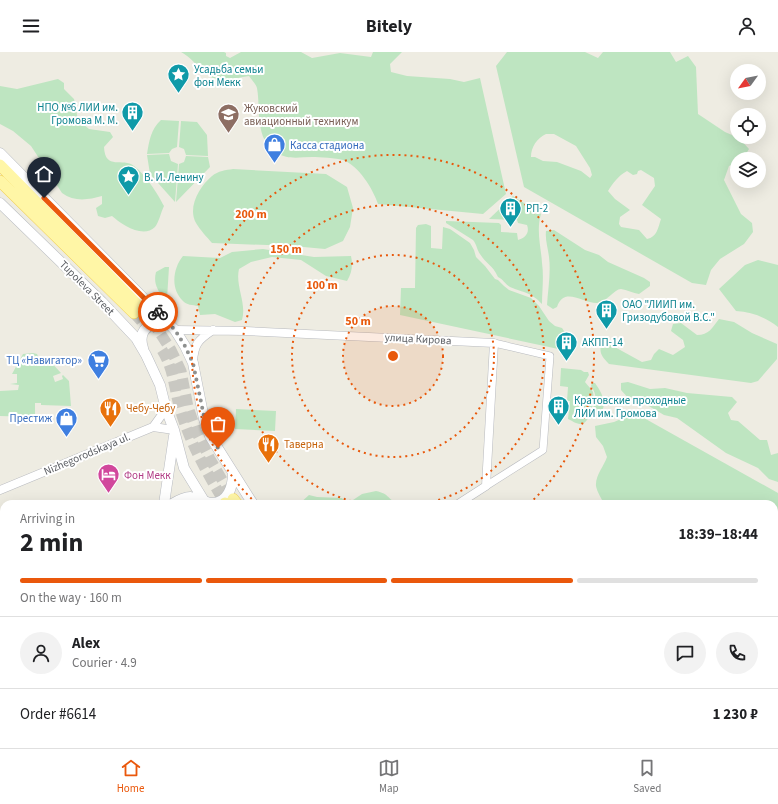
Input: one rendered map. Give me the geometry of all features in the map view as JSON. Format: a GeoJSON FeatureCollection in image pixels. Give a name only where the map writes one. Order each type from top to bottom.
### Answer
{"type":"FeatureCollection","features":[{"type":"Feature","properties":{"kind":"main road"},"geometry":{"type":"LineString","coordinates":[[0,153],[172,327],[185,346],[193,363],[204,419],[210,436],[251,500]]}},
{"type":"Feature","properties":{"kind":"main road","name":"Tupoleva Street"},"geometry":{"type":"LineString","coordinates":[[0,166],[138,311],[0,181]]}},
{"type":"Feature","properties":{"kind":"main road","name":"Tupoleva Street"},"geometry":{"type":"LineString","coordinates":[[0,203],[116,316],[136,338],[160,385],[174,430]]}},
{"type":"Feature","properties":{"kind":"main road"},"geometry":{"type":"LineString","coordinates":[[146,355],[142,343],[142,336],[145,329],[160,321],[172,327]]}},
{"type":"Feature","properties":{"kind":"main road"},"geometry":{"type":"LineString","coordinates":[[174,430],[184,468],[203,500]]}},
{"type":"Feature","properties":{"kind":"main road"},"geometry":{"type":"LineString","coordinates":[[165,500],[174,430]]}},
{"type":"Feature","properties":{"kind":"main road"},"geometry":{"type":"LineString","coordinates":[[222,500],[227,497],[233,484],[233,473]]}},
{"type":"Feature","properties":{"kind":"main road"},"geometry":{"type":"LineString","coordinates":[[179,500],[189,497],[197,500]]}},
{"type":"Feature","properties":{"kind":"street","name":"улица Кирова"},"geometry":{"type":"LineString","coordinates":[[172,327],[494,343],[550,356],[543,450],[486,486]]}},
{"type":"Feature","properties":{"kind":"street"},"geometry":{"type":"LineString","coordinates":[[193,363],[194,350],[200,338],[213,330]]}},
{"type":"Feature","properties":{"kind":"street"},"geometry":{"type":"LineString","coordinates":[[464,500],[486,486],[494,343]]}},
{"type":"Feature","properties":{"kind":"street"},"geometry":{"type":"LineString","coordinates":[[165,405],[153,427],[174,430]]}},
{"type":"Feature","properties":{"kind":"street","name":"Nizhegorodskaya ul."},"geometry":{"type":"LineString","coordinates":[[0,490],[153,427]]}},
{"type":"Feature","properties":{"kind":"green space"},"geometry":{"type":"Polygon","coordinates":[[[181,52],[224,52],[226,53],[226,56],[230,58],[241,52],[301,52],[312,58],[340,53],[371,57],[373,52],[402,52],[390,64],[391,72],[407,76],[450,79],[464,82],[480,78],[506,194],[483,214],[378,204],[365,179],[355,167],[349,163],[332,158],[285,157],[270,147],[265,140],[260,124],[257,88],[249,76],[226,80],[214,79],[181,52]]]}},
{"type":"Feature","properties":{"kind":"green space"},"geometry":{"type":"Polygon","coordinates":[[[507,52],[585,52],[598,58],[603,52],[670,52],[676,62],[688,56],[696,67],[698,114],[730,134],[730,144],[744,144],[749,149],[747,152],[730,152],[730,166],[724,180],[741,214],[752,223],[753,232],[744,244],[720,259],[711,270],[706,285],[692,283],[524,187],[496,66],[507,52]],[[546,134],[535,143],[531,157],[535,157],[543,161],[557,162],[581,171],[590,178],[592,175],[590,168],[576,146],[554,134],[546,134]],[[641,170],[638,171],[637,174],[633,175],[627,171],[616,180],[608,191],[615,199],[630,210],[620,217],[619,224],[621,227],[639,230],[647,239],[655,234],[661,219],[642,205],[655,186],[654,178],[641,170]]]}},
{"type":"Feature","properties":{"kind":"green space"},"geometry":{"type":"Polygon","coordinates":[[[58,79],[64,83],[64,89],[74,99],[78,120],[89,129],[110,132],[113,137],[104,147],[105,154],[108,159],[134,166],[147,179],[164,206],[155,227],[150,230],[138,231],[126,226],[112,216],[105,218],[98,216],[96,208],[102,204],[102,196],[76,199],[62,193],[31,146],[13,131],[0,124],[0,86],[17,89],[58,79]]]}},
{"type":"Feature","properties":{"kind":"green space"},"geometry":{"type":"Polygon","coordinates":[[[161,120],[179,121],[177,147],[172,149],[169,153],[147,154],[153,131],[161,120]]]}},
{"type":"Feature","properties":{"kind":"green space"},"geometry":{"type":"Polygon","coordinates":[[[181,121],[197,122],[207,135],[208,156],[186,155],[184,149],[179,147],[181,121]]]}},
{"type":"Feature","properties":{"kind":"green space"},"geometry":{"type":"Polygon","coordinates":[[[169,154],[171,161],[178,164],[175,202],[150,174],[147,155],[169,154]]]}},
{"type":"Feature","properties":{"kind":"green space"},"geometry":{"type":"Polygon","coordinates":[[[186,156],[208,157],[210,167],[176,202],[179,164],[184,162],[186,156]]]}},
{"type":"Feature","properties":{"kind":"green space"},"geometry":{"type":"Polygon","coordinates":[[[233,169],[326,174],[347,187],[353,208],[350,227],[343,241],[325,249],[293,246],[212,243],[196,223],[193,210],[194,204],[199,191],[207,180],[214,174],[233,169]]]}},
{"type":"Feature","properties":{"kind":"green space"},"geometry":{"type":"Polygon","coordinates":[[[513,196],[541,214],[539,232],[543,273],[542,304],[531,295],[508,286],[498,277],[494,269],[482,257],[473,240],[446,223],[446,221],[499,223],[501,225],[501,232],[517,233],[518,240],[521,239],[527,233],[527,225],[518,223],[517,220],[489,219],[513,196]]]}},
{"type":"Feature","properties":{"kind":"green space"},"geometry":{"type":"Polygon","coordinates":[[[426,224],[431,226],[431,248],[442,249],[443,227],[450,229],[470,243],[476,257],[495,279],[509,290],[531,298],[539,306],[549,321],[555,326],[562,328],[566,334],[567,341],[563,350],[400,315],[401,288],[415,288],[416,228],[418,225],[426,224]]]}},
{"type":"Feature","properties":{"kind":"green space"},"geometry":{"type":"Polygon","coordinates":[[[554,230],[585,250],[599,255],[608,262],[644,278],[650,282],[650,286],[639,294],[621,289],[616,291],[604,301],[597,303],[574,297],[564,298],[560,301],[557,307],[553,309],[547,305],[550,269],[546,231],[554,230]]]}},
{"type":"Feature","properties":{"kind":"green space"},"geometry":{"type":"Polygon","coordinates":[[[263,249],[314,257],[351,256],[351,272],[347,281],[326,276],[301,260],[272,257],[251,262],[239,269],[238,282],[243,314],[242,320],[235,322],[215,314],[200,315],[198,306],[190,305],[183,301],[176,291],[174,278],[175,272],[183,256],[220,258],[232,252],[263,249]]]}},
{"type":"Feature","properties":{"kind":"green space"},"geometry":{"type":"Polygon","coordinates":[[[758,260],[778,265],[778,327],[768,320],[758,316],[736,311],[719,289],[745,265],[758,260]]]}},
{"type":"Feature","properties":{"kind":"green space"},"geometry":{"type":"Polygon","coordinates":[[[165,267],[169,267],[167,299],[163,299],[156,286],[155,276],[156,272],[165,267]]]}},
{"type":"Feature","properties":{"kind":"green space"},"geometry":{"type":"Polygon","coordinates":[[[719,319],[734,322],[752,333],[777,344],[777,359],[758,381],[751,383],[609,364],[601,353],[602,340],[642,362],[651,360],[659,349],[673,355],[685,347],[683,340],[671,331],[673,324],[681,323],[697,335],[701,335],[710,330],[719,319]]]}},
{"type":"Feature","properties":{"kind":"green space"},"geometry":{"type":"Polygon","coordinates":[[[23,354],[37,354],[40,361],[43,363],[48,359],[61,373],[53,376],[55,382],[63,379],[63,375],[69,381],[71,406],[41,405],[41,403],[35,403],[35,417],[0,416],[0,391],[18,390],[19,385],[10,384],[17,383],[17,374],[12,374],[23,354]]]}},
{"type":"Feature","properties":{"kind":"green space"},"geometry":{"type":"Polygon","coordinates":[[[561,368],[588,372],[589,375],[585,382],[593,392],[593,401],[587,421],[584,423],[578,424],[568,419],[570,401],[567,401],[568,387],[560,386],[561,368]]]}},
{"type":"Feature","properties":{"kind":"green space"},"geometry":{"type":"Polygon","coordinates":[[[628,382],[650,389],[665,388],[687,393],[732,397],[737,402],[728,413],[731,420],[738,421],[760,440],[767,440],[771,455],[778,453],[778,482],[769,479],[758,468],[726,453],[677,418],[664,415],[637,399],[630,400],[621,390],[621,383],[628,382]]]}},
{"type":"Feature","properties":{"kind":"green space"},"geometry":{"type":"Polygon","coordinates":[[[592,383],[595,383],[601,393],[604,403],[601,412],[591,419],[591,414],[595,403],[595,395],[591,386],[592,383]]]}},
{"type":"Feature","properties":{"kind":"green space"},"geometry":{"type":"Polygon","coordinates":[[[236,409],[276,411],[275,431],[235,429],[236,409]]]}},
{"type":"Feature","properties":{"kind":"green space"},"geometry":{"type":"Polygon","coordinates":[[[635,413],[778,493],[778,500],[602,500],[597,491],[596,482],[607,457],[603,446],[596,437],[595,426],[614,422],[635,413]]]}},
{"type":"Feature","properties":{"kind":"green space"},"geometry":{"type":"Polygon","coordinates":[[[376,491],[386,495],[392,500],[353,500],[362,494],[376,491]]]}},
{"type":"Feature","properties":{"kind":"green space"},"geometry":{"type":"Polygon","coordinates":[[[309,495],[317,497],[342,498],[344,500],[303,500],[309,495]]]}},
{"type":"Feature","properties":{"kind":"tunnel"},"geometry":{"type":"LineString","coordinates":[[141,308],[171,350],[181,371],[188,407],[197,433],[233,499]]}},
{"type":"Feature","properties":{"kind":"tunnel"},"geometry":{"type":"LineString","coordinates":[[134,313],[151,332]]}},
{"type":"Feature","properties":{"kind":"tunnel"},"geometry":{"type":"LineString","coordinates":[[162,350],[169,364],[184,422],[205,469],[223,500]]}},
{"type":"Feature","properties":{"kind":"way so far"},"geometry":{"type":"LineString","coordinates":[[158,312],[175,330],[193,363],[206,426],[210,436],[218,448]]}},
{"type":"Feature","properties":{"kind":"place","name":"Усадьба семьи фон Мекк"},"geometry":{"type":"Point","coordinates":[179,94]}},
{"type":"Feature","properties":{"kind":"place","name":"НПО №6 ЛИИ им. Громова М. М."},"geometry":{"type":"Point","coordinates":[133,132]}},
{"type":"Feature","properties":{"kind":"place","name":"Жуковский авиационный техникум"},"geometry":{"type":"Point","coordinates":[228,134]}},
{"type":"Feature","properties":{"kind":"place","name":"Касса стадиона"},"geometry":{"type":"Point","coordinates":[275,164]}},
{"type":"Feature","properties":{"kind":"place","name":"В. И. Ленину"},"geometry":{"type":"Point","coordinates":[128,196]}},
{"type":"Feature","properties":{"kind":"place","name":"РП-2"},"geometry":{"type":"Point","coordinates":[511,228]}},
{"type":"Feature","properties":{"kind":"place","name":"ОАО \"ЛИИП им. Гризодубовой В.С.\""},"geometry":{"type":"Point","coordinates":[607,330]}},
{"type":"Feature","properties":{"kind":"place","name":"АКПП-14"},"geometry":{"type":"Point","coordinates":[566,362]}},
{"type":"Feature","properties":{"kind":"place","name":"ТЦ «Навигатор»"},"geometry":{"type":"Point","coordinates":[98,380]}},
{"type":"Feature","properties":{"kind":"place","name":"Кратовские проходные ЛИИ им. Громова"},"geometry":{"type":"Point","coordinates":[558,426]}},
{"type":"Feature","properties":{"kind":"place","name":"Чебу-Чебу"},"geometry":{"type":"Point","coordinates":[110,428]}},
{"type":"Feature","properties":{"kind":"place","name":"Престиж"},"geometry":{"type":"Point","coordinates":[67,438]}},
{"type":"Feature","properties":{"kind":"place","name":"Таверна"},"geometry":{"type":"Point","coordinates":[269,464]}},
{"type":"Feature","properties":{"kind":"place","name":"Фон Мекк"},"geometry":{"type":"Point","coordinates":[108,494]}},
{"type":"Feature","properties":{"kind":"route"},"geometry":{"type":"LineString","coordinates":[[44,198],[158,312]]}}]}
